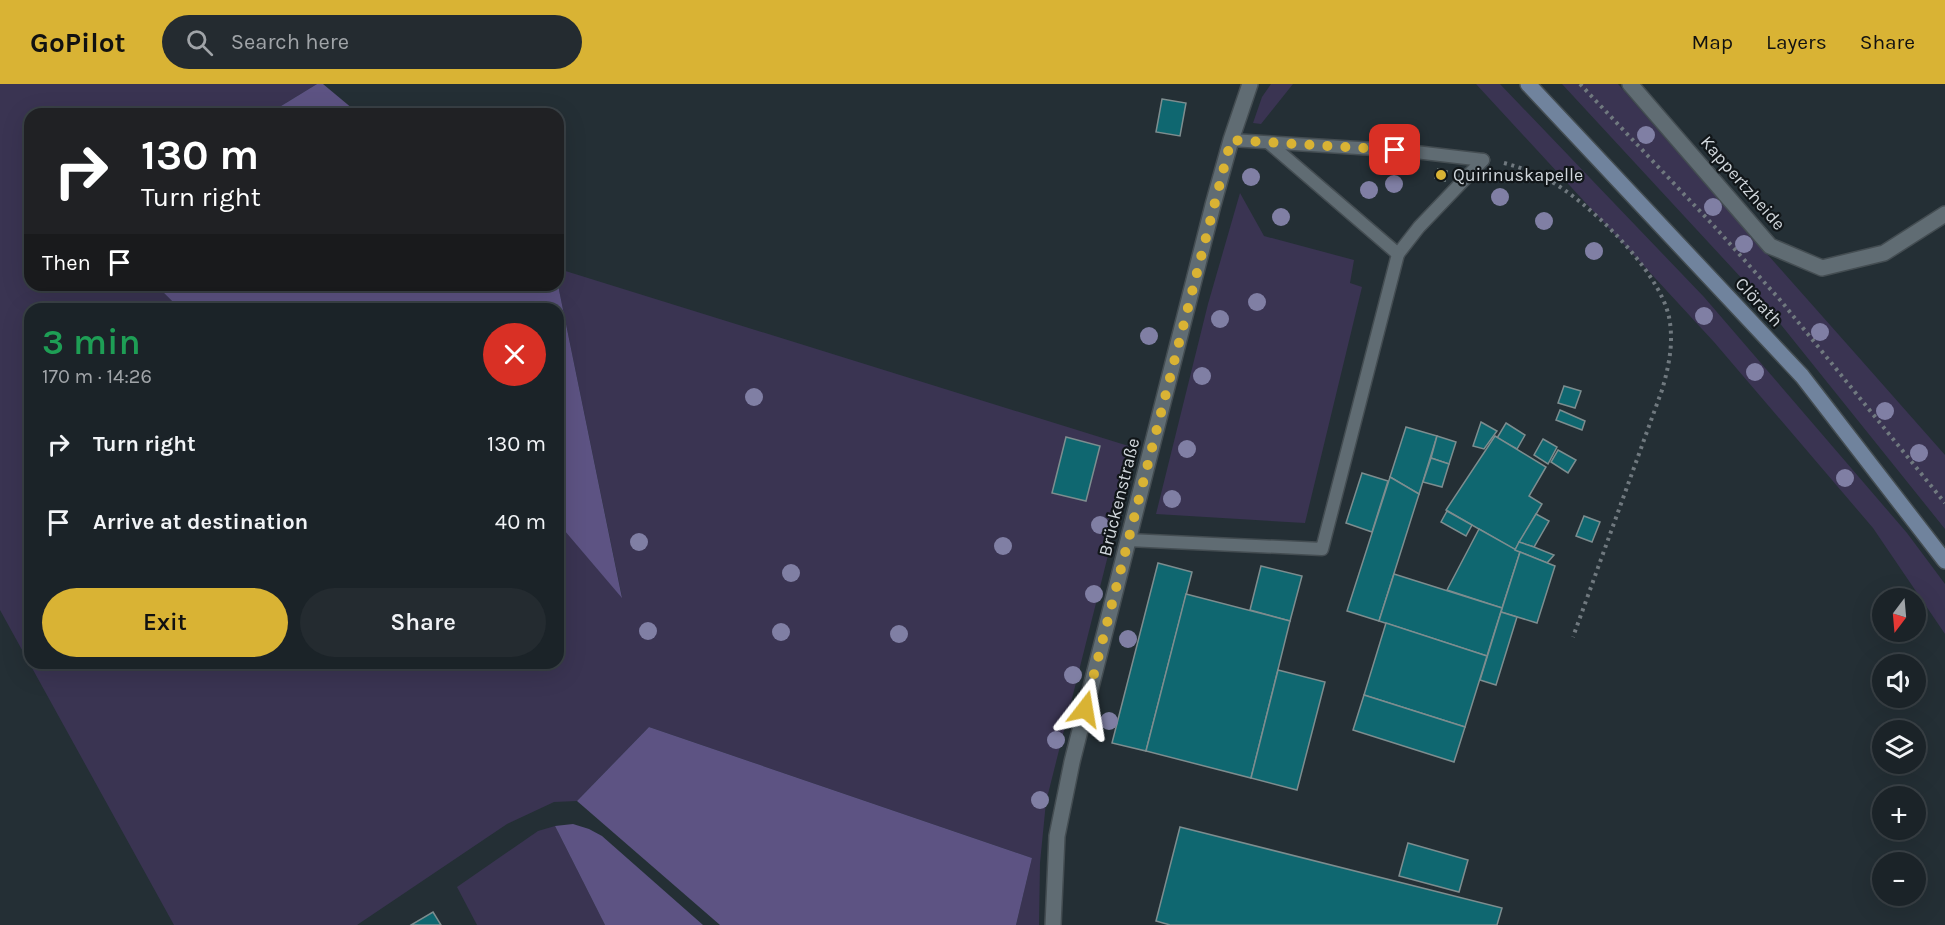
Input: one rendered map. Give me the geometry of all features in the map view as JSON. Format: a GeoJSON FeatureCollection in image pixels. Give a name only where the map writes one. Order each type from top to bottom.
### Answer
{"type":"FeatureCollection","features":[{"type":"Feature","properties":{"kind":"main road","name":"Clörath"},"geometry":{"type":"LineString","coordinates":[[1528,84],[1802,376],[1945,561]]}},
{"type":"Feature","properties":{"kind":"street","name":"Brückenstraße"},"geometry":{"type":"LineString","coordinates":[[1053,925],[1056,855],[1062,804],[1231,140],[1250,84]]}},
{"type":"Feature","properties":{"kind":"street","name":"Kappertzheide"},"geometry":{"type":"LineString","coordinates":[[1630,84],[1770,246],[1822,268],[1884,253],[1945,214]]}},
{"type":"Feature","properties":{"kind":"lane"},"geometry":{"type":"LineString","coordinates":[[1231,140],[1407,151],[1483,159]]}},
{"type":"Feature","properties":{"kind":"lane"},"geometry":{"type":"LineString","coordinates":[[1269,143],[1398,254]]}},
{"type":"Feature","properties":{"kind":"lane"},"geometry":{"type":"LineString","coordinates":[[1128,540],[1322,549],[1398,254],[1419,227],[1483,159]]}},
{"type":"Feature","properties":{"kind":"path"},"geometry":{"type":"LineString","coordinates":[[1580,84],[1714,226],[1780,301],[1945,503]]}},
{"type":"Feature","properties":{"kind":"path"},"geometry":{"type":"LineString","coordinates":[[1483,159],[1519,167],[1534,173],[1579,201],[1605,224],[1640,263],[1658,291],[1668,315],[1671,348],[1662,390],[1573,637]]}},
{"type":"Feature","properties":{"kind":"shaded area"},"geometry":{"type":"Polygon","coordinates":[[[0,84],[317,84],[278,108],[24,108],[24,291],[162,291],[174,303],[24,303],[24,653],[0,610],[0,84]]]}},
{"type":"Feature","properties":{"kind":"shaded area"},"geometry":{"type":"Polygon","coordinates":[[[317,84],[323,84],[352,108],[278,108],[317,84]]]}},
{"type":"Feature","properties":{"kind":"shaded area"},"geometry":{"type":"Polygon","coordinates":[[[1271,84],[1293,84],[1261,124],[1253,123],[1262,97],[1271,84]]]}},
{"type":"Feature","properties":{"kind":"shaded area"},"geometry":{"type":"Polygon","coordinates":[[[1476,84],[1500,84],[1704,297],[1907,533],[1945,584],[1945,634],[1926,606],[1926,588],[1914,588],[1873,528],[1714,342],[1476,84]]]}},
{"type":"Feature","properties":{"kind":"shaded area"},"geometry":{"type":"Polygon","coordinates":[[[1562,84],[1618,84],[1945,455],[1945,529],[1758,296],[1562,84]]]}},
{"type":"Feature","properties":{"kind":"shaded area"},"geometry":{"type":"Polygon","coordinates":[[[1240,193],[1264,236],[1354,260],[1350,283],[1362,287],[1305,523],[1156,514],[1208,304],[1240,193]]]}},
{"type":"Feature","properties":{"kind":"shaded area"},"geometry":{"type":"Polygon","coordinates":[[[564,271],[1135,448],[1046,802],[1040,863],[1039,925],[1016,925],[1032,858],[649,727],[577,801],[554,802],[507,824],[357,925],[174,925],[33,669],[564,669],[564,530],[622,597],[564,314],[564,303],[562,303],[559,291],[564,291],[564,271]]]}},
{"type":"Feature","properties":{"kind":"shaded area"},"geometry":{"type":"Polygon","coordinates":[[[162,291],[559,291],[562,303],[174,303],[162,291]]]}},
{"type":"Feature","properties":{"kind":"shaded area"},"geometry":{"type":"Polygon","coordinates":[[[564,314],[622,598],[564,530],[564,314]]]}},
{"type":"Feature","properties":{"kind":"shaded area"},"geometry":{"type":"Polygon","coordinates":[[[649,727],[1032,858],[1016,925],[720,925],[577,801],[649,727]]]}},
{"type":"Feature","properties":{"kind":"shaded area"},"geometry":{"type":"Polygon","coordinates":[[[573,824],[602,836],[703,925],[605,925],[555,826],[573,824]]]}},
{"type":"Feature","properties":{"kind":"shaded area"},"geometry":{"type":"Polygon","coordinates":[[[555,826],[605,925],[477,925],[457,887],[538,831],[555,826]]]}},
{"type":"Feature","properties":{"kind":"building"},"geometry":{"type":"Polygon","coordinates":[[[1162,99],[1186,103],[1180,136],[1156,132],[1162,99]]]}},
{"type":"Feature","properties":{"kind":"building","name":"Quirinuskapelle"},"geometry":{"type":"Polygon","coordinates":[[[1438,169],[1447,171],[1445,181],[1435,178],[1438,169]]]}},
{"type":"Feature","properties":{"kind":"building"},"geometry":{"type":"Polygon","coordinates":[[[1564,386],[1581,391],[1575,408],[1558,403],[1564,386]]]}},
{"type":"Feature","properties":{"kind":"building"},"geometry":{"type":"Polygon","coordinates":[[[1560,410],[1585,421],[1582,430],[1556,420],[1560,410]]]}},
{"type":"Feature","properties":{"kind":"building"},"geometry":{"type":"Polygon","coordinates":[[[1481,422],[1497,431],[1484,449],[1473,446],[1481,422]]]}},
{"type":"Feature","properties":{"kind":"building"},"geometry":{"type":"Polygon","coordinates":[[[1506,423],[1525,435],[1517,449],[1497,438],[1506,423]]]}},
{"type":"Feature","properties":{"kind":"building"},"geometry":{"type":"Polygon","coordinates":[[[1406,427],[1437,436],[1419,494],[1390,477],[1406,427]]]}},
{"type":"Feature","properties":{"kind":"building"},"geometry":{"type":"Polygon","coordinates":[[[1437,436],[1456,442],[1449,464],[1431,458],[1437,436]]]}},
{"type":"Feature","properties":{"kind":"building"},"geometry":{"type":"Polygon","coordinates":[[[1495,436],[1546,467],[1529,496],[1542,504],[1515,550],[1446,510],[1495,436]]]}},
{"type":"Feature","properties":{"kind":"building"},"geometry":{"type":"Polygon","coordinates":[[[1066,437],[1100,446],[1086,501],[1052,493],[1066,437]]]}},
{"type":"Feature","properties":{"kind":"building"},"geometry":{"type":"Polygon","coordinates":[[[1543,439],[1557,447],[1548,464],[1534,455],[1543,439]]]}},
{"type":"Feature","properties":{"kind":"building"},"geometry":{"type":"Polygon","coordinates":[[[1558,450],[1576,460],[1568,473],[1551,462],[1558,450]]]}},
{"type":"Feature","properties":{"kind":"building"},"geometry":{"type":"Polygon","coordinates":[[[1431,458],[1449,464],[1442,487],[1423,482],[1431,458]]]}},
{"type":"Feature","properties":{"kind":"building"},"geometry":{"type":"Polygon","coordinates":[[[1362,473],[1388,481],[1372,532],[1346,523],[1362,473]]]}},
{"type":"Feature","properties":{"kind":"building"},"geometry":{"type":"Polygon","coordinates":[[[1390,477],[1419,494],[1379,621],[1347,611],[1390,477]]]}},
{"type":"Feature","properties":{"kind":"building"},"geometry":{"type":"Polygon","coordinates":[[[1447,511],[1472,525],[1466,536],[1441,522],[1447,511]]]}},
{"type":"Feature","properties":{"kind":"building"},"geometry":{"type":"Polygon","coordinates":[[[1536,514],[1549,521],[1534,547],[1519,542],[1536,514]]]}},
{"type":"Feature","properties":{"kind":"building"},"geometry":{"type":"Polygon","coordinates":[[[1584,516],[1600,522],[1592,542],[1576,536],[1584,516]]]}},
{"type":"Feature","properties":{"kind":"building"},"geometry":{"type":"Polygon","coordinates":[[[1479,529],[1520,552],[1502,608],[1447,590],[1479,529]]]}},
{"type":"Feature","properties":{"kind":"building"},"geometry":{"type":"Polygon","coordinates":[[[1519,542],[1554,555],[1547,563],[1515,550],[1519,542]]]}},
{"type":"Feature","properties":{"kind":"building"},"geometry":{"type":"Polygon","coordinates":[[[1520,552],[1555,566],[1537,623],[1501,612],[1520,552]]]}},
{"type":"Feature","properties":{"kind":"building"},"geometry":{"type":"Polygon","coordinates":[[[1158,563],[1192,572],[1146,751],[1112,743],[1158,563]]]}},
{"type":"Feature","properties":{"kind":"building"},"geometry":{"type":"Polygon","coordinates":[[[1261,566],[1302,576],[1290,621],[1250,610],[1261,566]]]}},
{"type":"Feature","properties":{"kind":"building"},"geometry":{"type":"Polygon","coordinates":[[[1394,574],[1502,608],[1487,656],[1379,621],[1394,574]]]}},
{"type":"Feature","properties":{"kind":"building"},"geometry":{"type":"Polygon","coordinates":[[[1186,594],[1290,621],[1251,778],[1146,751],[1186,594]]]}},
{"type":"Feature","properties":{"kind":"building"},"geometry":{"type":"Polygon","coordinates":[[[1501,612],[1517,617],[1496,685],[1480,680],[1501,612]]]}},
{"type":"Feature","properties":{"kind":"building"},"geometry":{"type":"Polygon","coordinates":[[[1386,623],[1487,656],[1465,727],[1364,695],[1386,623]]]}},
{"type":"Feature","properties":{"kind":"building"},"geometry":{"type":"Polygon","coordinates":[[[1278,670],[1325,682],[1297,790],[1251,778],[1278,670]]]}},
{"type":"Feature","properties":{"kind":"building"},"geometry":{"type":"Polygon","coordinates":[[[1364,695],[1465,727],[1454,762],[1353,730],[1364,695]]]}},
{"type":"Feature","properties":{"kind":"building"},"geometry":{"type":"Polygon","coordinates":[[[1180,827],[1502,908],[1497,925],[1170,925],[1156,921],[1180,827]]]}},
{"type":"Feature","properties":{"kind":"building"},"geometry":{"type":"Polygon","coordinates":[[[1408,843],[1468,860],[1459,892],[1399,876],[1408,843]]]}},
{"type":"Feature","properties":{"kind":"building"},"geometry":{"type":"Polygon","coordinates":[[[433,912],[441,925],[411,925],[433,912]]]}},
{"type":"Feature","properties":{"kind":"place","name":"Quirinuskapelle"},"geometry":{"type":"Point","coordinates":[1441,175]}},
{"type":"Feature","properties":{"kind":"route"},"geometry":{"type":"LineString","coordinates":[[1085,709],[1231,140],[1395,150]]}}]}
